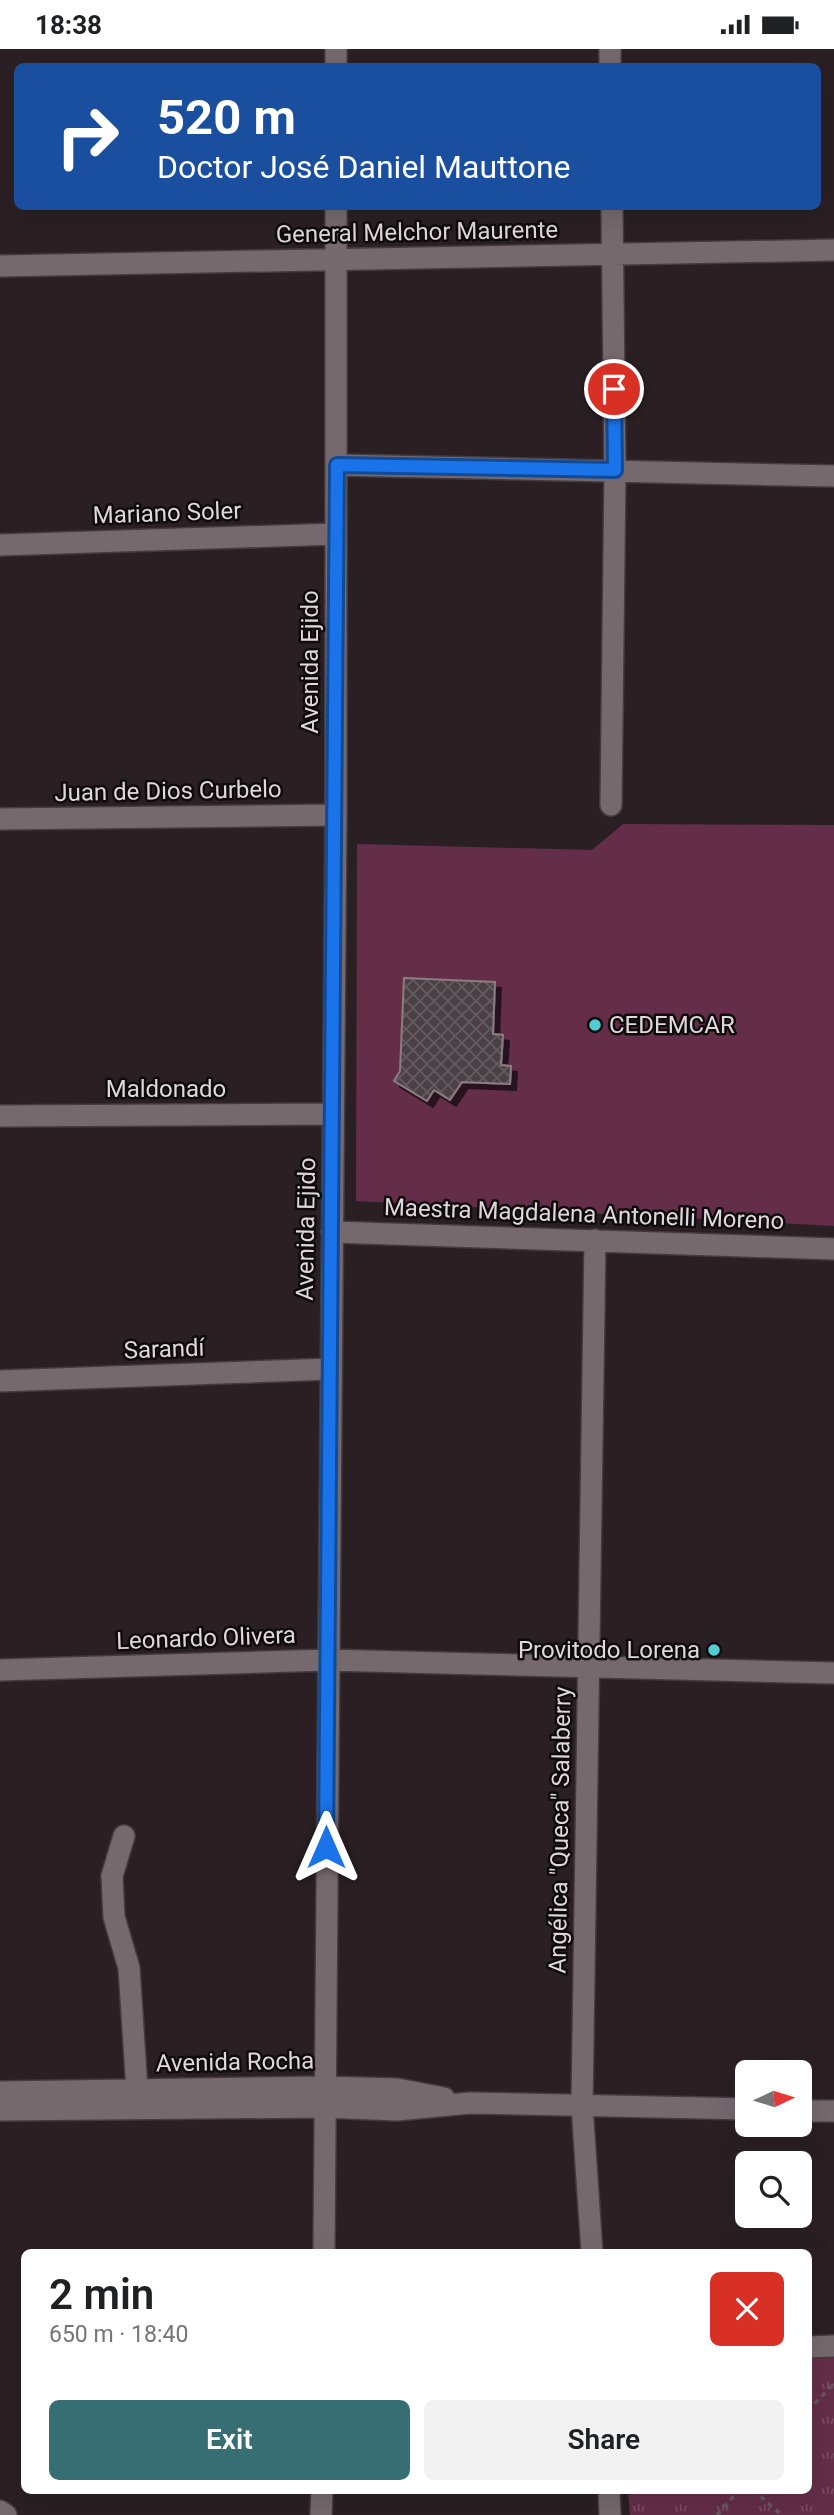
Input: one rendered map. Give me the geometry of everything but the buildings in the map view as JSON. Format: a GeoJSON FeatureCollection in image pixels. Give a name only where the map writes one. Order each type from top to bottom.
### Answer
{"type":"FeatureCollection","features":[{"type":"Feature","properties":{"kind":"street","name":"Avenida Ejido"},"geometry":{"type":"LineString","coordinates":[[324,2249],[323,2097],[336,815],[335,210]]}},
{"type":"Feature","properties":{"kind":"street"},"geometry":{"type":"LineString","coordinates":[[611,805],[615,470],[612,210]]}},
{"type":"Feature","properties":{"kind":"street","name":"General Melchor Maurente"},"geometry":{"type":"LineString","coordinates":[[0,266],[834,250]]}},
{"type":"Feature","properties":{"kind":"street"},"geometry":{"type":"LineString","coordinates":[[337,465],[834,476]]}},
{"type":"Feature","properties":{"kind":"street","name":"Mariano Soler"},"geometry":{"type":"LineString","coordinates":[[0,545],[336,534]]}},
{"type":"Feature","properties":{"kind":"street","name":"Juan de Dios Curbelo"},"geometry":{"type":"LineString","coordinates":[[0,819],[336,815]]}},
{"type":"Feature","properties":{"kind":"street","name":"Maldonado"},"geometry":{"type":"LineString","coordinates":[[0,1117],[333,1114]]}},
{"type":"Feature","properties":{"kind":"street","name":"Maestra Magdalena Antonelli Moreno"},"geometry":{"type":"LineString","coordinates":[[332,1232],[834,1249]]}},
{"type":"Feature","properties":{"kind":"street","name":"Angélica \"Queca\" Salaberry"},"geometry":{"type":"LineString","coordinates":[[592,2249],[582,2106],[595,1240]]}},
{"type":"Feature","properties":{"kind":"street","name":"Sarandí"},"geometry":{"type":"LineString","coordinates":[[0,1381],[331,1369]]}},
{"type":"Feature","properties":{"kind":"street","name":"Leonardo Olivera"},"geometry":{"type":"LineString","coordinates":[[0,1670],[327,1660],[834,1674]]}},
{"type":"Feature","properties":{"kind":"street"},"geometry":{"type":"LineString","coordinates":[[124,1836],[111,1876],[114,1917],[129,1968],[137,2090]]}},
{"type":"Feature","properties":{"kind":"street","name":"Avenida Rocha"},"geometry":{"type":"LineString","coordinates":[[0,2110],[323,2097],[397,2089],[470,2103],[735,2109]]}},
{"type":"Feature","properties":{"kind":"street","name":"Avenida Rocha"},"geometry":{"type":"LineString","coordinates":[[0,2092],[137,2090],[323,2097]]}},
{"type":"Feature","properties":{"kind":"street"},"geometry":{"type":"LineString","coordinates":[[812,2111],[834,2111]]}},
{"type":"Feature","properties":{"kind":"street"},"geometry":{"type":"LineString","coordinates":[[812,2347],[834,2346]]}},
{"type":"Feature","properties":{"kind":"street"},"geometry":{"type":"LineString","coordinates":[[321,2515],[322,2494]]}},
{"type":"Feature","properties":{"kind":"street"},"geometry":{"type":"LineString","coordinates":[[609,2494],[611,2515]]}},
{"type":"Feature","properties":{"kind":"street"},"geometry":{"type":"LineString","coordinates":[[0,2511],[6,2515]]}},
{"type":"Feature","properties":{"kind":"path"},"geometry":{"type":"LineString","coordinates":[[812,2407],[834,2382]]}},
{"type":"Feature","properties":{"kind":"path"},"geometry":{"type":"LineString","coordinates":[[717,2515],[735,2494]]}},
{"type":"Feature","properties":{"kind":"path"},"geometry":{"type":"LineString","coordinates":[[758,2494],[782,2515]]}},
{"type":"Feature","properties":{"kind":"green space","name":"CEDEMCAR"},"geometry":{"type":"Polygon","coordinates":[[[623,824],[834,825],[834,1226],[356,1201],[357,844],[592,850],[623,824]]]}},
{"type":"Feature","properties":{"kind":"green space"},"geometry":{"type":"Polygon","coordinates":[[[834,2355],[834,2515],[630,2515],[628,2494],[812,2494],[812,2357],[834,2355]]]}},
{"type":"Feature","properties":{"kind":"place","name":"CEDEMCAR"},"geometry":{"type":"Point","coordinates":[595,1025]}},
{"type":"Feature","properties":{"kind":"place","name":"Provitodo Lorena"},"geometry":{"type":"Point","coordinates":[714,1650]}},
{"type":"Feature","properties":{"kind":"route"},"geometry":{"type":"LineString","coordinates":[[326,1847],[337,465],[615,470],[614,389]]}}]}
